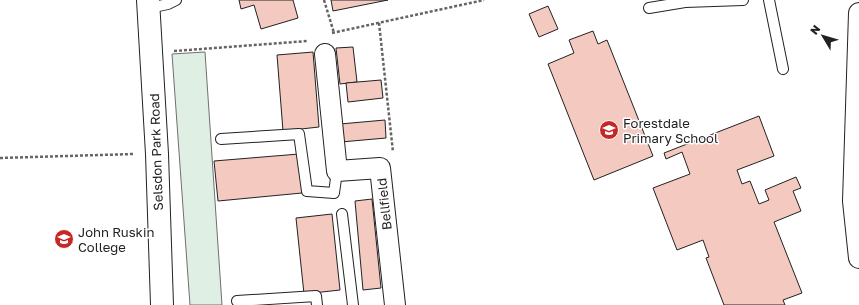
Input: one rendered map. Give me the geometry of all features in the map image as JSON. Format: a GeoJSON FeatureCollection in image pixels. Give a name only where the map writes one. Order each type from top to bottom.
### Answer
{"type":"FeatureCollection","features":[{"type":"Feature","properties":{"kind":"main road","name":"Selsdon Park Road"},"geometry":{"type":"LineString","coordinates":[[148,4],[157,154],[162,305]]}},
{"type":"Feature","properties":{"kind":"street"},"geometry":{"type":"LineString","coordinates":[[859,13],[853,201],[859,258]]}},
{"type":"Feature","properties":{"kind":"street"},"geometry":{"type":"LineString","coordinates":[[325,54],[337,171]]}},
{"type":"Feature","properties":{"kind":"street","name":"Bellfield"},"geometry":{"type":"LineString","coordinates":[[337,171],[380,168],[395,305]]}},
{"type":"Feature","properties":{"kind":"lane"},"geometry":{"type":"LineString","coordinates":[[148,4],[168,4],[176,0]]}},
{"type":"Feature","properties":{"kind":"lane"},"geometry":{"type":"LineString","coordinates":[[649,8],[684,2],[743,0]]}},
{"type":"Feature","properties":{"kind":"lane"},"geometry":{"type":"LineString","coordinates":[[769,0],[783,69]]}},
{"type":"Feature","properties":{"kind":"lane"},"geometry":{"type":"LineString","coordinates":[[221,139],[299,134],[307,191],[334,193],[337,171]]}},
{"type":"Feature","properties":{"kind":"lane"},"geometry":{"type":"LineString","coordinates":[[342,214],[354,305]]}},
{"type":"Feature","properties":{"kind":"lane"},"geometry":{"type":"LineString","coordinates":[[237,300],[316,296],[317,305]]}},
{"type":"Feature","properties":{"kind":"path"},"geometry":{"type":"LineString","coordinates":[[324,0],[334,33]]}},
{"type":"Feature","properties":{"kind":"path"},"geometry":{"type":"LineString","coordinates":[[379,23],[393,153],[380,168]]}},
{"type":"Feature","properties":{"kind":"path"},"geometry":{"type":"LineString","coordinates":[[0,158],[119,155]]}},
{"type":"Feature","properties":{"kind":"green space"},"geometry":{"type":"Polygon","coordinates":[[[205,52],[222,305],[190,305],[172,54],[205,52]]]}},
{"type":"Feature","properties":{"kind":"building"},"geometry":{"type":"Polygon","coordinates":[[[239,0],[293,0],[298,18],[261,29],[254,5],[241,9],[239,0]]]}},
{"type":"Feature","properties":{"kind":"building"},"geometry":{"type":"Polygon","coordinates":[[[331,0],[388,0],[333,11],[331,0]]]}},
{"type":"Feature","properties":{"kind":"building"},"geometry":{"type":"Polygon","coordinates":[[[548,6],[558,29],[539,37],[529,14],[548,6]]]}},
{"type":"Feature","properties":{"kind":"building"},"geometry":{"type":"Polygon","coordinates":[[[593,31],[598,44],[607,40],[653,156],[594,180],[548,64],[574,53],[569,40],[593,31]]]}},
{"type":"Feature","properties":{"kind":"building"},"geometry":{"type":"Polygon","coordinates":[[[353,47],[357,82],[340,84],[336,48],[353,47]]]}},
{"type":"Feature","properties":{"kind":"building"},"geometry":{"type":"Polygon","coordinates":[[[313,52],[319,127],[283,131],[277,55],[313,52]]]}},
{"type":"Feature","properties":{"kind":"building"},"geometry":{"type":"Polygon","coordinates":[[[381,80],[383,98],[348,102],[346,83],[381,80]]]}},
{"type":"Feature","properties":{"kind":"building"},"geometry":{"type":"Polygon","coordinates":[[[759,116],[774,156],[737,170],[742,184],[750,181],[759,204],[769,200],[765,190],[796,177],[801,188],[793,191],[801,211],[774,222],[802,293],[783,300],[785,305],[724,305],[706,258],[709,257],[703,240],[677,250],[653,188],[690,174],[682,152],[666,159],[664,153],[759,116]]]}},
{"type":"Feature","properties":{"kind":"building"},"geometry":{"type":"Polygon","coordinates":[[[385,120],[386,138],[341,142],[340,124],[385,120]]]}},
{"type":"Feature","properties":{"kind":"building"},"geometry":{"type":"Polygon","coordinates":[[[299,154],[302,193],[218,201],[214,161],[299,154]]]}},
{"type":"Feature","properties":{"kind":"building"},"geometry":{"type":"Polygon","coordinates":[[[372,199],[381,288],[363,290],[355,201],[372,199]]]}},
{"type":"Feature","properties":{"kind":"building"},"geometry":{"type":"Polygon","coordinates":[[[332,214],[340,290],[304,294],[296,218],[332,214]]]}},
{"type":"Feature","properties":{"kind":"place","name":"Forestdale Primary School"},"geometry":{"type":"Point","coordinates":[609,130]}},
{"type":"Feature","properties":{"kind":"place","name":"John Ruskin College"},"geometry":{"type":"Point","coordinates":[64,239]}}]}
